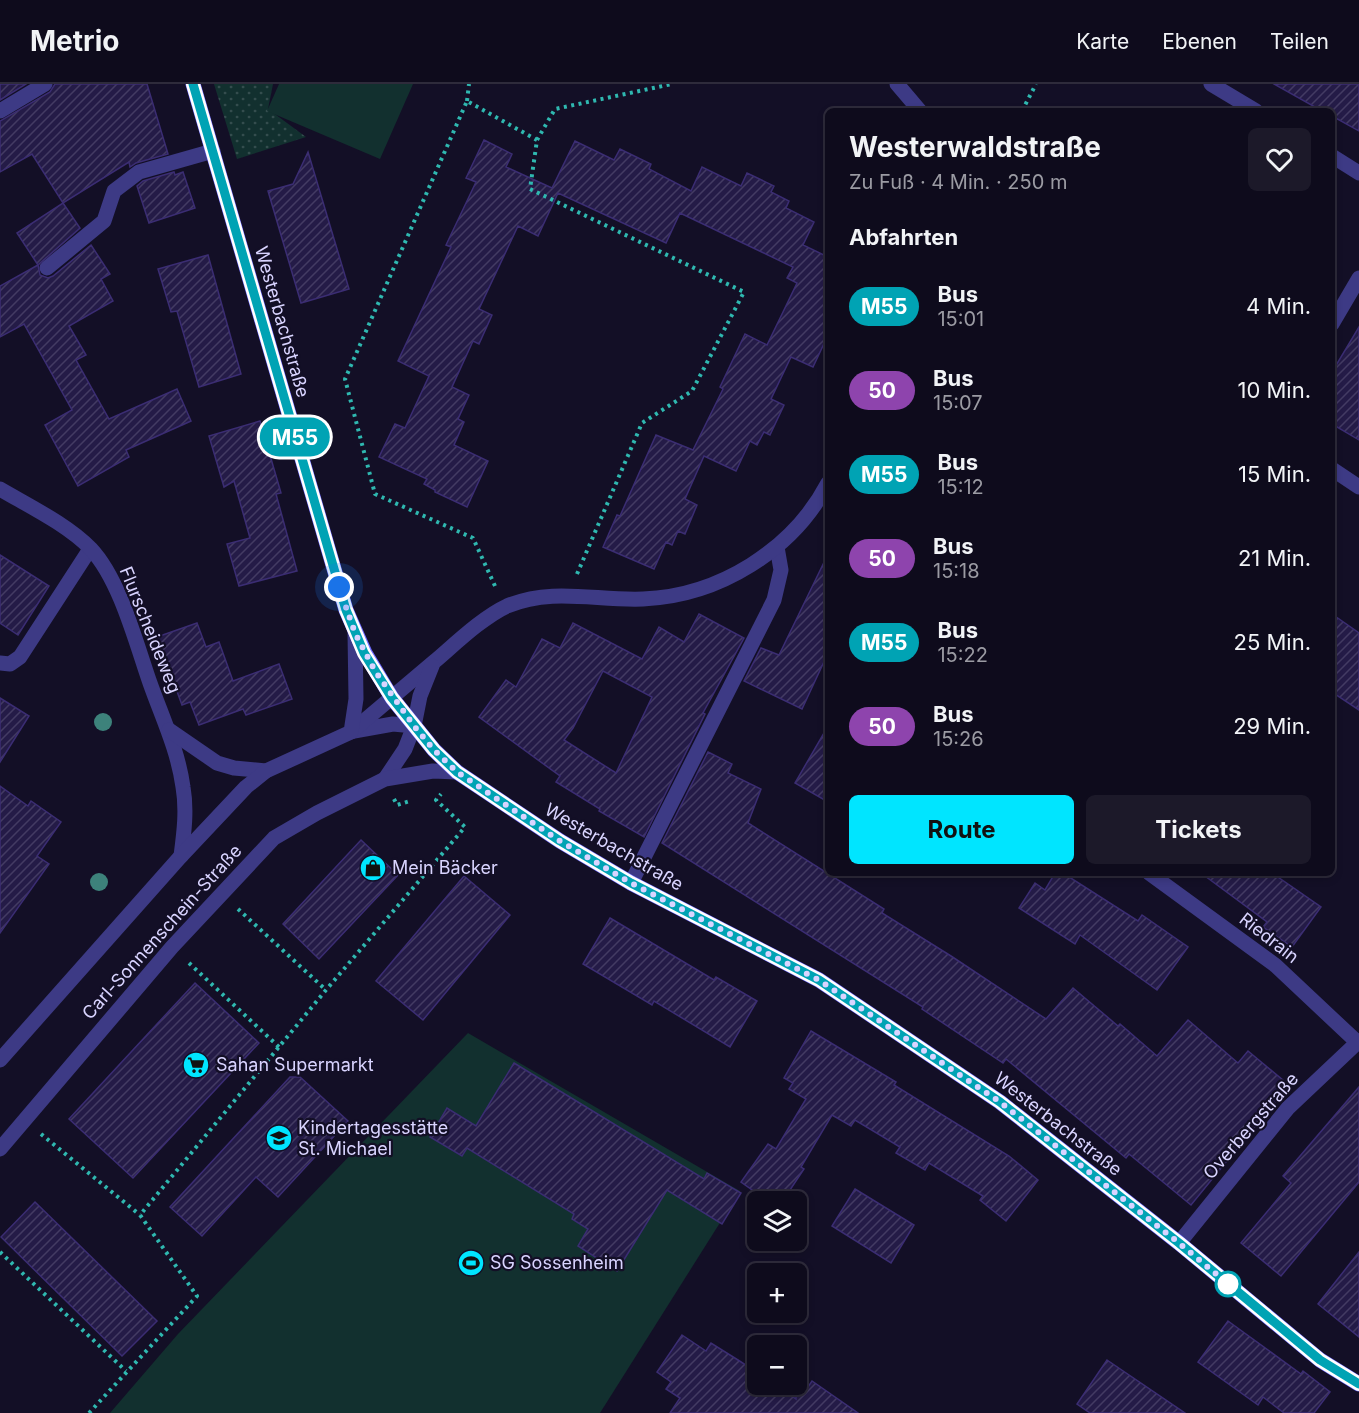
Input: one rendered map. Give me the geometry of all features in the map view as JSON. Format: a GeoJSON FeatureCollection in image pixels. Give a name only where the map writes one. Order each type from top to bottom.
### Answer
{"type":"FeatureCollection","features":[{"type":"Feature","properties":{"kind":"main road","name":"Westerbachstraße"},"geometry":{"type":"LineString","coordinates":[[193,84],[333,568],[355,633],[392,698],[434,750],[457,772],[560,841],[631,883],[819,980],[1000,1102],[1179,1243],[1320,1360],[1359,1384]]}},
{"type":"Feature","properties":{"kind":"street"},"geometry":{"type":"LineString","coordinates":[[0,111],[45,84]]}},
{"type":"Feature","properties":{"kind":"street"},"geometry":{"type":"LineString","coordinates":[[897,84],[917,108]]}},
{"type":"Feature","properties":{"kind":"street"},"geometry":{"type":"LineString","coordinates":[[1211,84],[1251,108]]}},
{"type":"Feature","properties":{"kind":"street"},"geometry":{"type":"LineString","coordinates":[[47,268],[104,221],[114,192],[139,172],[213,151]]}},
{"type":"Feature","properties":{"kind":"street"},"geometry":{"type":"LineString","coordinates":[[1335,158],[1359,173]]}},
{"type":"Feature","properties":{"kind":"street"},"geometry":{"type":"LineString","coordinates":[[1335,319],[1359,278]]}},
{"type":"Feature","properties":{"kind":"street"},"geometry":{"type":"LineString","coordinates":[[1335,471],[1359,487]]}},
{"type":"Feature","properties":{"kind":"street","name":"Flurscheideweg"},"geometry":{"type":"LineString","coordinates":[[0,489],[76,535],[107,571],[169,729],[183,787],[186,812],[181,856]]}},
{"type":"Feature","properties":{"kind":"street","name":"Carl-Sonnenschein-Straße"},"geometry":{"type":"LineString","coordinates":[[351,732],[489,617],[505,607],[524,600],[568,594],[643,599],[702,587],[759,561],[777,547],[797,529],[825,489]]}},
{"type":"Feature","properties":{"kind":"street"},"geometry":{"type":"LineString","coordinates":[[631,883],[774,600],[781,570],[777,547]]}},
{"type":"Feature","properties":{"kind":"street"},"geometry":{"type":"LineString","coordinates":[[0,663],[10,664],[20,657],[90,549]]}},
{"type":"Feature","properties":{"kind":"street"},"geometry":{"type":"LineString","coordinates":[[351,732],[356,699],[355,633]]}},
{"type":"Feature","properties":{"kind":"street"},"geometry":{"type":"LineString","coordinates":[[414,726],[420,696],[433,663]]}},
{"type":"Feature","properties":{"kind":"street","name":"Carl-Sonnenschein-Straße"},"geometry":{"type":"LineString","coordinates":[[0,1060],[181,856],[246,787],[266,771],[351,732],[393,724],[414,726],[405,749],[385,778]]}},
{"type":"Feature","properties":{"kind":"street"},"geometry":{"type":"LineString","coordinates":[[169,729],[217,763],[234,768],[266,771]]}},
{"type":"Feature","properties":{"kind":"street","name":"Carl-Sonnenschein-Straße"},"geometry":{"type":"LineString","coordinates":[[0,1149],[172,947],[274,838],[316,813],[385,778],[433,771],[457,772]]}},
{"type":"Feature","properties":{"kind":"street","name":"Riedrain"},"geometry":{"type":"LineString","coordinates":[[1153,876],[1275,965],[1358,1041]]}},
{"type":"Feature","properties":{"kind":"street","name":"Overbergstraße"},"geometry":{"type":"LineString","coordinates":[[1179,1243],[1288,1108],[1358,1041]]}},
{"type":"Feature","properties":{"kind":"path"},"geometry":{"type":"LineString","coordinates":[[469,84],[467,101],[345,379],[375,494],[473,538],[505,607]]}},
{"type":"Feature","properties":{"kind":"path"},"geometry":{"type":"LineString","coordinates":[[568,594],[642,423],[692,391],[744,292],[530,189],[537,140],[555,109],[672,84]]}},
{"type":"Feature","properties":{"kind":"path"},"geometry":{"type":"LineString","coordinates":[[1024,108],[1036,84]]}},
{"type":"Feature","properties":{"kind":"path"},"geometry":{"type":"LineString","coordinates":[[467,101],[537,140]]}},
{"type":"Feature","properties":{"kind":"path"},"geometry":{"type":"LineString","coordinates":[[140,1215],[326,990],[465,827],[436,800],[457,772]]}},
{"type":"Feature","properties":{"kind":"path"},"geometry":{"type":"LineString","coordinates":[[222,894],[326,990]]}},
{"type":"Feature","properties":{"kind":"path"},"geometry":{"type":"LineString","coordinates":[[172,947],[279,1047]]}},
{"type":"Feature","properties":{"kind":"path"},"geometry":{"type":"LineString","coordinates":[[23,1120],[140,1215],[197,1296],[89,1413]]}},
{"type":"Feature","properties":{"kind":"path"},"geometry":{"type":"LineString","coordinates":[[0,1252],[126,1371]]}},
{"type":"Feature","properties":{"kind":"green space"},"geometry":{"type":"Polygon","coordinates":[[[214,84],[273,84],[268,109],[306,137],[237,159],[214,84]]]}},
{"type":"Feature","properties":{"kind":"green space"},"geometry":{"type":"Polygon","coordinates":[[[279,84],[413,84],[380,159],[267,111],[279,84]]]}},
{"type":"Feature","properties":{"kind":"green space","name":"SG Sossenheim"},"geometry":{"type":"Polygon","coordinates":[[[468,1033],[740,1191],[600,1413],[110,1413],[178,1334],[468,1033]]]}},
{"type":"Feature","properties":{"kind":"building"},"geometry":{"type":"Polygon","coordinates":[[[0,84],[26,84],[0,100],[0,84]]]}},
{"type":"Feature","properties":{"kind":"building"},"geometry":{"type":"Polygon","coordinates":[[[55,84],[147,84],[168,154],[136,163],[130,167],[129,162],[63,203],[32,154],[0,172],[0,121],[50,92],[55,84]]]}},
{"type":"Feature","properties":{"kind":"building"},"geometry":{"type":"Polygon","coordinates":[[[1274,84],[1359,84],[1359,131],[1335,118],[1335,108],[1317,108],[1274,84]]]}},
{"type":"Feature","properties":{"kind":"building"},"geometry":{"type":"Polygon","coordinates":[[[484,140],[512,154],[506,167],[552,188],[575,141],[614,160],[620,149],[651,164],[649,169],[691,191],[702,167],[741,186],[747,173],[774,186],[771,192],[789,201],[786,208],[814,222],[803,245],[825,256],[825,341],[813,367],[791,357],[771,399],[784,405],[770,435],[764,432],[757,445],[750,441],[736,471],[704,456],[685,499],[697,505],[685,534],[678,531],[672,545],[666,542],[654,569],[603,547],[617,515],[620,516],[656,435],[693,450],[723,389],[720,387],[745,334],[767,345],[797,283],[787,278],[793,267],[680,213],[666,243],[558,193],[538,236],[518,226],[479,309],[492,315],[479,344],[473,341],[452,387],[469,395],[458,419],[464,422],[454,445],[488,461],[467,507],[435,492],[424,484],[427,479],[379,457],[395,424],[405,428],[429,376],[398,361],[451,247],[446,245],[476,182],[466,178],[484,140]]]}},
{"type":"Feature","properties":{"kind":"building"},"geometry":{"type":"Polygon","coordinates":[[[308,152],[349,289],[301,303],[268,191],[293,184],[308,152]]]}},
{"type":"Feature","properties":{"kind":"building"},"geometry":{"type":"Polygon","coordinates":[[[174,172],[175,175],[183,172],[195,208],[149,223],[137,186],[143,181],[174,172]]]}},
{"type":"Feature","properties":{"kind":"building"},"geometry":{"type":"Polygon","coordinates":[[[63,203],[80,228],[38,265],[17,233],[63,203]]]}},
{"type":"Feature","properties":{"kind":"building"},"geometry":{"type":"Polygon","coordinates":[[[91,245],[110,274],[101,279],[113,301],[69,326],[86,355],[76,360],[109,419],[177,389],[191,421],[126,450],[129,457],[78,486],[45,425],[72,410],[24,324],[0,337],[0,286],[38,265],[40,275],[48,278],[53,276],[91,245]]]}},
{"type":"Feature","properties":{"kind":"building"},"geometry":{"type":"Polygon","coordinates":[[[208,255],[241,374],[199,387],[177,311],[171,312],[158,269],[208,255]]]}},
{"type":"Feature","properties":{"kind":"building"},"geometry":{"type":"Polygon","coordinates":[[[1359,327],[1359,440],[1335,426],[1335,367],[1359,327]]]}},
{"type":"Feature","properties":{"kind":"building"},"geometry":{"type":"Polygon","coordinates":[[[260,421],[281,493],[276,494],[297,571],[239,586],[227,544],[250,538],[234,481],[224,487],[209,436],[260,421]]]}},
{"type":"Feature","properties":{"kind":"building"},"geometry":{"type":"Polygon","coordinates":[[[0,555],[49,586],[18,635],[0,623],[0,555]]]}},
{"type":"Feature","properties":{"kind":"building"},"geometry":{"type":"Polygon","coordinates":[[[825,560],[825,659],[802,709],[744,681],[761,648],[779,655],[825,560]]]}},
{"type":"Feature","properties":{"kind":"building"},"geometry":{"type":"Polygon","coordinates":[[[699,614],[744,638],[703,713],[705,714],[644,837],[599,811],[600,809],[556,782],[560,776],[479,717],[506,680],[516,687],[542,639],[560,648],[573,623],[642,659],[659,627],[684,642],[699,614]],[[603,671],[573,728],[564,740],[616,773],[652,697],[603,671]]]}},
{"type":"Feature","properties":{"kind":"building"},"geometry":{"type":"Polygon","coordinates":[[[1335,616],[1359,633],[1359,710],[1335,694],[1335,616]]]}},
{"type":"Feature","properties":{"kind":"building"},"geometry":{"type":"Polygon","coordinates":[[[197,623],[206,647],[219,642],[233,681],[279,664],[292,699],[246,715],[243,709],[199,725],[190,702],[182,705],[157,637],[197,623]]]}},
{"type":"Feature","properties":{"kind":"building"},"geometry":{"type":"Polygon","coordinates":[[[0,698],[29,716],[0,762],[0,698]]]}},
{"type":"Feature","properties":{"kind":"building"},"geometry":{"type":"Polygon","coordinates":[[[825,731],[825,800],[795,783],[825,731]]]}},
{"type":"Feature","properties":{"kind":"building"},"geometry":{"type":"Polygon","coordinates":[[[708,752],[732,764],[728,773],[761,789],[748,823],[825,872],[825,876],[832,876],[884,909],[882,913],[1046,1019],[1073,988],[1157,1056],[1188,1020],[1238,1063],[1248,1051],[1289,1085],[1191,1205],[1129,1154],[1126,1158],[1006,1059],[1003,1063],[922,1009],[923,1007],[662,843],[708,752]]]}},
{"type":"Feature","properties":{"kind":"building"},"geometry":{"type":"Polygon","coordinates":[[[0,786],[28,806],[31,801],[61,822],[37,856],[49,864],[0,933],[0,786]]]}},
{"type":"Feature","properties":{"kind":"building"},"geometry":{"type":"Polygon","coordinates":[[[361,840],[398,875],[319,959],[283,924],[361,840]]]}},
{"type":"Feature","properties":{"kind":"building"},"geometry":{"type":"Polygon","coordinates":[[[464,876],[510,915],[423,1020],[376,981],[464,876]]]}},
{"type":"Feature","properties":{"kind":"building"},"geometry":{"type":"Polygon","coordinates":[[[1053,876],[1068,876],[1138,921],[1142,915],[1188,947],[1157,990],[1080,935],[1075,944],[1019,908],[1035,883],[1045,890],[1053,876]]]}},
{"type":"Feature","properties":{"kind":"building"},"geometry":{"type":"Polygon","coordinates":[[[1205,876],[1276,876],[1321,907],[1292,947],[1263,927],[1267,922],[1205,876]]]}},
{"type":"Feature","properties":{"kind":"building"},"geometry":{"type":"Polygon","coordinates":[[[610,918],[714,980],[716,977],[757,1001],[730,1047],[654,1001],[652,1005],[583,964],[610,918]]]}},
{"type":"Feature","properties":{"kind":"building"},"geometry":{"type":"Polygon","coordinates":[[[195,983],[259,1043],[133,1178],[69,1119],[195,983]]]}},
{"type":"Feature","properties":{"kind":"building"},"geometry":{"type":"Polygon","coordinates":[[[811,1031],[896,1082],[894,1085],[1009,1156],[1038,1180],[1006,1221],[980,1200],[983,1196],[929,1163],[925,1170],[896,1153],[900,1147],[855,1120],[851,1126],[832,1115],[801,1167],[804,1169],[789,1191],[754,1191],[741,1182],[768,1144],[776,1149],[806,1099],[789,1089],[793,1083],[784,1078],[811,1031]]]}},
{"type":"Feature","properties":{"kind":"building"},"geometry":{"type":"Polygon","coordinates":[[[514,1063],[704,1179],[707,1173],[741,1193],[722,1224],[667,1190],[617,1271],[578,1246],[588,1229],[572,1219],[574,1214],[467,1148],[462,1156],[430,1137],[447,1108],[476,1126],[514,1063]]]}},
{"type":"Feature","properties":{"kind":"building"},"geometry":{"type":"Polygon","coordinates":[[[290,1077],[300,1077],[348,1121],[278,1197],[256,1177],[202,1236],[170,1207],[290,1077]]]}},
{"type":"Feature","properties":{"kind":"building"},"geometry":{"type":"Polygon","coordinates":[[[1359,1087],[1359,1182],[1281,1276],[1241,1243],[1291,1183],[1283,1176],[1359,1087]]]}},
{"type":"Feature","properties":{"kind":"building"},"geometry":{"type":"Polygon","coordinates":[[[855,1189],[914,1225],[891,1263],[832,1226],[855,1189]]]}},
{"type":"Feature","properties":{"kind":"building"},"geometry":{"type":"Polygon","coordinates":[[[35,1202],[157,1321],[122,1356],[1,1237],[35,1202]]]}},
{"type":"Feature","properties":{"kind":"building"},"geometry":{"type":"Polygon","coordinates":[[[1359,1252],[1359,1337],[1318,1304],[1359,1252]]]}},
{"type":"Feature","properties":{"kind":"building"},"geometry":{"type":"Polygon","coordinates":[[[1228,1321],[1301,1374],[1303,1371],[1330,1392],[1314,1413],[1284,1413],[1263,1397],[1258,1405],[1198,1362],[1228,1321]]]}},
{"type":"Feature","properties":{"kind":"building"},"geometry":{"type":"Polygon","coordinates":[[[682,1335],[706,1351],[711,1343],[747,1366],[747,1395],[790,1395],[796,1399],[796,1395],[807,1395],[807,1386],[812,1381],[858,1413],[670,1413],[680,1398],[666,1389],[671,1382],[657,1372],[682,1335]]]}},
{"type":"Feature","properties":{"kind":"building"},"geometry":{"type":"Polygon","coordinates":[[[1107,1360],[1185,1413],[1090,1413],[1077,1404],[1107,1360]]]}},
{"type":"Feature","properties":{"kind":"bus line","name":"M55"},"geometry":{"type":"LineString","coordinates":[[193,84],[346,610],[364,653],[375,671],[392,698],[434,750],[457,772],[560,841],[631,883],[819,980],[1000,1102],[1179,1243],[1320,1360],[1359,1384]]}},
{"type":"Feature","properties":{"kind":"place","name":"Mein Bäcker"},"geometry":{"type":"Point","coordinates":[373,868]}},
{"type":"Feature","properties":{"kind":"place","name":"Sahan Supermarkt"},"geometry":{"type":"Point","coordinates":[196,1065]}},
{"type":"Feature","properties":{"kind":"place","name":"Kindertagesstätte St. Michael"},"geometry":{"type":"Point","coordinates":[279,1138]}},
{"type":"Feature","properties":{"kind":"place","name":"SG Sossenheim"},"geometry":{"type":"Point","coordinates":[471,1263]}},
{"type":"Feature","properties":{"kind":"route"},"geometry":{"type":"LineString","coordinates":[[339,587],[364,653],[392,698],[434,750],[457,772],[560,841],[631,883],[819,980],[1000,1102],[1228,1284]]}}]}
